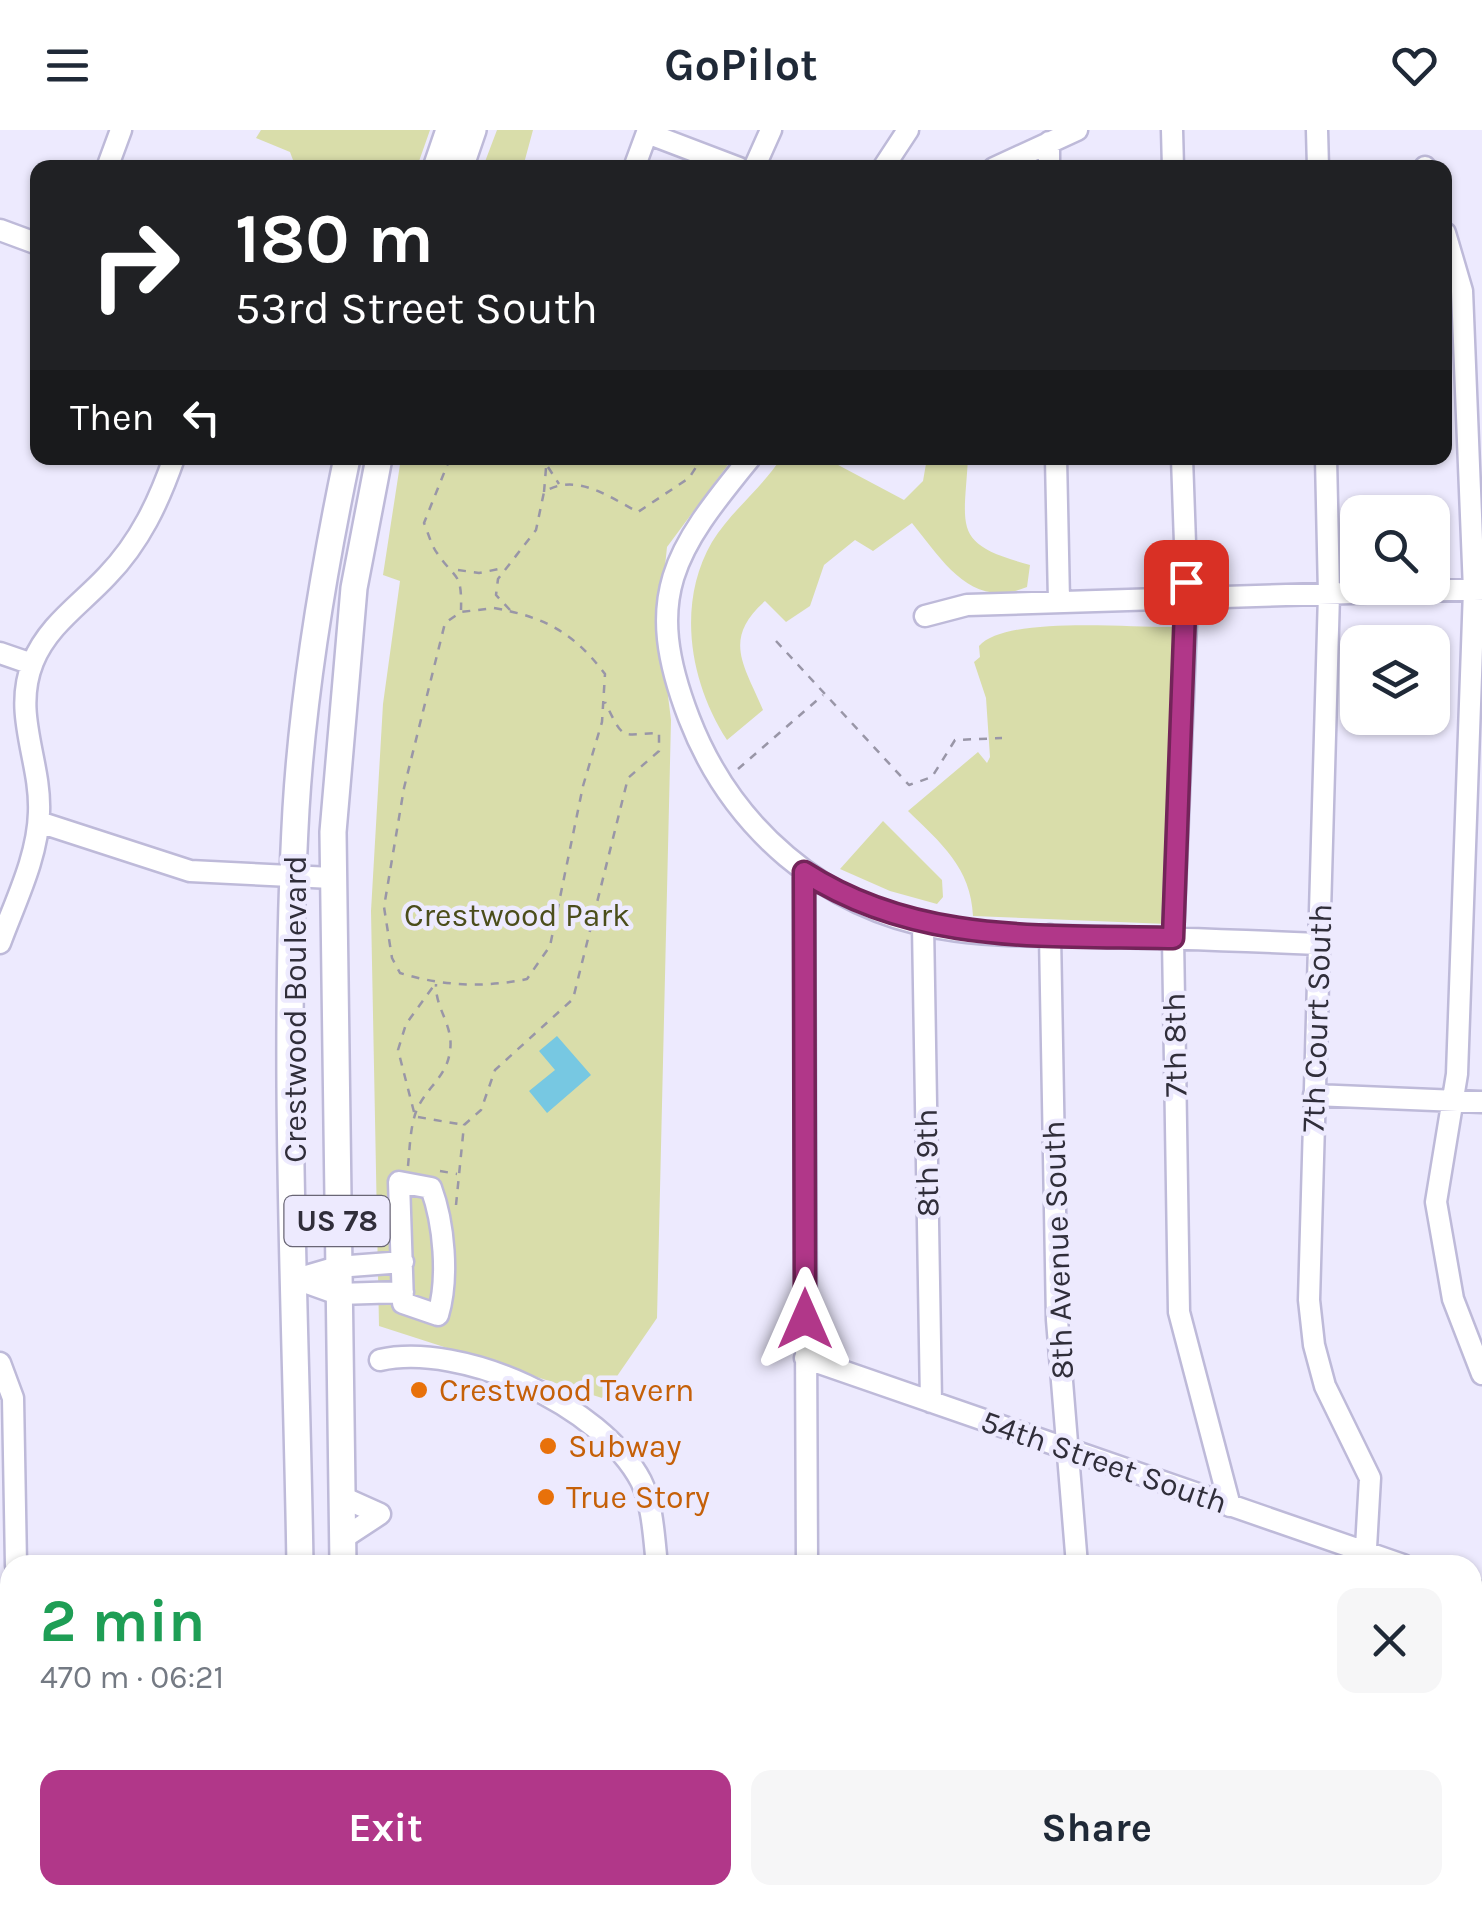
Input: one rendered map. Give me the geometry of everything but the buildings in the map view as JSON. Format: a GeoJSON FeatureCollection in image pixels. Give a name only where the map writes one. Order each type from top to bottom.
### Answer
{"type":"FeatureCollection","features":[{"type":"Feature","properties":{"kind":"main road"},"geometry":{"type":"LineString","coordinates":[[439,160],[449,130]]}},
{"type":"Feature","properties":{"kind":"main road"},"geometry":{"type":"LineString","coordinates":[[463,160],[472,130]]}},
{"type":"Feature","properties":{"kind":"main road","name":"Crestwood Boulevard"},"geometry":{"type":"LineString","coordinates":[[300,1555],[294,876],[310,671],[346,465]]}},
{"type":"Feature","properties":{"kind":"main road","name":"Crestwood Boulevard"},"geometry":{"type":"LineString","coordinates":[[343,1552],[332,878],[342,688],[354,588],[378,465]]}},
{"type":"Feature","properties":{"kind":"street"},"geometry":{"type":"LineString","coordinates":[[110,160],[121,130]]}},
{"type":"Feature","properties":{"kind":"street"},"geometry":{"type":"LineString","coordinates":[[758,160],[771,130]]}},
{"type":"Feature","properties":{"kind":"street"},"geometry":{"type":"LineString","coordinates":[[888,160],[908,130]]}},
{"type":"Feature","properties":{"kind":"street"},"geometry":{"type":"LineString","coordinates":[[1011,160],[1077,130]]}},
{"type":"Feature","properties":{"kind":"street"},"geometry":{"type":"LineString","coordinates":[[1172,130],[1173,160]]}},
{"type":"Feature","properties":{"kind":"street"},"geometry":{"type":"LineString","coordinates":[[1317,130],[1318,160]]}},
{"type":"Feature","properties":{"kind":"street"},"geometry":{"type":"LineString","coordinates":[[637,160],[648,131],[720,160]]}},
{"type":"Feature","properties":{"kind":"street"},"geometry":{"type":"LineString","coordinates":[[1048,142],[1049,160]]}},
{"type":"Feature","properties":{"kind":"street"},"geometry":{"type":"LineString","coordinates":[[0,230],[30,241]]}},
{"type":"Feature","properties":{"kind":"street"},"geometry":{"type":"LineString","coordinates":[[1452,257],[1462,291],[1478,590],[1457,1074],[1436,1202],[1453,1299],[1482,1374]]}},
{"type":"Feature","properties":{"kind":"street"},"geometry":{"type":"LineString","coordinates":[[0,943],[39,822],[38,791],[24,714],[32,664],[58,622],[108,576],[135,542],[171,465]]}},
{"type":"Feature","properties":{"kind":"street"},"geometry":{"type":"LineString","coordinates":[[745,465],[688,537],[674,569],[668,606],[669,646],[684,703],[722,783],[758,830],[804,872],[861,904],[923,925],[1050,935],[1319,944]]}},
{"type":"Feature","properties":{"kind":"street"},"geometry":{"type":"LineString","coordinates":[[1056,465],[1059,602]]}},
{"type":"Feature","properties":{"kind":"street","name":"7th 8th"},"geometry":{"type":"LineString","coordinates":[[1182,465],[1187,600],[1173,938],[1179,1312],[1230,1506]]}},
{"type":"Feature","properties":{"kind":"street","name":"7th Court South"},"geometry":{"type":"LineString","coordinates":[[1326,465],[1329,594],[1310,1322],[1325,1386],[1370,1478],[1366,1555]]}},
{"type":"Feature","properties":{"kind":"street"},"geometry":{"type":"LineString","coordinates":[[925,616],[967,605],[1478,590]]}},
{"type":"Feature","properties":{"kind":"street"},"geometry":{"type":"LineString","coordinates":[[0,653],[32,664]]}},
{"type":"Feature","properties":{"kind":"street"},"geometry":{"type":"LineString","coordinates":[[39,822],[190,871],[332,878]]}},
{"type":"Feature","properties":{"kind":"street"},"geometry":{"type":"LineString","coordinates":[[804,872],[808,1555]]}},
{"type":"Feature","properties":{"kind":"street","name":"8th 9th"},"geometry":{"type":"LineString","coordinates":[[923,925],[931,1402]]}},
{"type":"Feature","properties":{"kind":"street","name":"8th Avenue South"},"geometry":{"type":"LineString","coordinates":[[1050,935],[1056,1320],[1076,1555]]}},
{"type":"Feature","properties":{"kind":"street"},"geometry":{"type":"LineString","coordinates":[[1314,1096],[1482,1102]]}},
{"type":"Feature","properties":{"kind":"street"},"geometry":{"type":"LineString","coordinates":[[399,1182],[431,1188],[437,1210],[445,1292],[438,1315],[404,1302],[399,1182]]}},
{"type":"Feature","properties":{"kind":"street"},"geometry":{"type":"LineString","coordinates":[[296,1279],[338,1268],[402,1262]]}},
{"type":"Feature","properties":{"kind":"street"},"geometry":{"type":"LineString","coordinates":[[296,1279],[338,1294],[403,1292]]}},
{"type":"Feature","properties":{"kind":"street"},"geometry":{"type":"LineString","coordinates":[[380,1360],[407,1354],[471,1367],[562,1400],[599,1432],[643,1484],[654,1555]]}},
{"type":"Feature","properties":{"kind":"street","name":"54th Street South"},"geometry":{"type":"LineString","coordinates":[[805,1358],[1230,1506],[1356,1555]]}},
{"type":"Feature","properties":{"kind":"street"},"geometry":{"type":"LineString","coordinates":[[0,1363],[13,1398],[16,1555]]}},
{"type":"Feature","properties":{"kind":"street"},"geometry":{"type":"LineString","coordinates":[[342,1497],[380,1514],[343,1552]]}},
{"type":"Feature","properties":{"kind":"path"},"geometry":{"type":"LineString","coordinates":[[447,465],[424,523],[437,554],[455,570],[462,587],[461,612]]}},
{"type":"Feature","properties":{"kind":"path"},"geometry":{"type":"LineString","coordinates":[[544,492],[560,485],[589,487],[638,512],[688,478],[697,465]]}},
{"type":"Feature","properties":{"kind":"path"},"geometry":{"type":"LineString","coordinates":[[548,466],[550,477],[560,485]]}},
{"type":"Feature","properties":{"kind":"path"},"geometry":{"type":"LineString","coordinates":[[511,611],[496,595],[498,579],[536,530],[548,466]]}},
{"type":"Feature","properties":{"kind":"path"},"geometry":{"type":"LineString","coordinates":[[455,570],[506,568]]}},
{"type":"Feature","properties":{"kind":"path"},"geometry":{"type":"LineString","coordinates":[[494,608],[511,611],[535,615],[583,644],[605,674],[603,700],[550,946],[528,980],[494,986],[436,982],[400,973],[392,958],[384,907],[432,661],[444,623],[461,612],[494,608]]}},
{"type":"Feature","properties":{"kind":"path"},"geometry":{"type":"LineString","coordinates":[[776,641],[909,785],[932,777],[954,740],[1002,738]]}},
{"type":"Feature","properties":{"kind":"path"},"geometry":{"type":"LineString","coordinates":[[722,783],[824,694]]}},
{"type":"Feature","properties":{"kind":"path"},"geometry":{"type":"LineString","coordinates":[[437,1210],[451,1210],[460,1199],[458,1170],[464,1125],[481,1110],[495,1070],[574,998],[628,778],[659,751],[659,733],[634,738],[625,735],[603,700]]}},
{"type":"Feature","properties":{"kind":"path"},"geometry":{"type":"LineString","coordinates":[[415,1117],[398,1050],[406,1024],[436,982]]}},
{"type":"Feature","properties":{"kind":"path"},"geometry":{"type":"LineString","coordinates":[[406,1183],[415,1117],[444,1074],[450,1051],[451,1034],[433,1006],[436,982]]}},
{"type":"Feature","properties":{"kind":"path"},"geometry":{"type":"LineString","coordinates":[[421,1006],[433,1006]]}},
{"type":"Feature","properties":{"kind":"path"},"geometry":{"type":"LineString","coordinates":[[410,1095],[426,1096]]}},
{"type":"Feature","properties":{"kind":"path"},"geometry":{"type":"LineString","coordinates":[[415,1117],[464,1125]]}},
{"type":"Feature","properties":{"kind":"green space"},"geometry":{"type":"Polygon","coordinates":[[[261,130],[430,130],[419,160],[293,160],[290,152],[256,138],[261,130]]]}},
{"type":"Feature","properties":{"kind":"green space"},"geometry":{"type":"Polygon","coordinates":[[[497,130],[533,130],[525,160],[486,160],[497,130]]]}},
{"type":"Feature","properties":{"kind":"green space","name":"Crestwood Park"},"geometry":{"type":"Polygon","coordinates":[[[400,465],[728,465],[667,547],[659,623],[671,720],[657,1318],[602,1398],[379,1326],[371,911],[383,704],[400,581],[383,575],[400,465]]]}},
{"type":"Feature","properties":{"kind":"green space"},"geometry":{"type":"Polygon","coordinates":[[[776,465],[838,465],[904,500],[923,481],[926,465],[968,465],[968,531],[987,550],[1030,565],[1027,587],[990,592],[974,587],[947,566],[912,523],[873,551],[855,540],[824,565],[810,606],[786,622],[765,601],[752,615],[740,640],[741,653],[763,710],[727,740],[714,718],[697,669],[691,617],[694,591],[712,542],[776,465]]]}},
{"type":"Feature","properties":{"kind":"green space"},"geometry":{"type":"Polygon","coordinates":[[[1042,627],[1175,627],[1167,924],[973,916],[960,870],[943,846],[908,811],[978,752],[987,763],[990,757],[986,698],[974,662],[980,657],[979,646],[994,636],[1042,627]]]}},
{"type":"Feature","properties":{"kind":"green space"},"geometry":{"type":"Polygon","coordinates":[[[883,821],[942,880],[943,897],[937,904],[890,891],[840,869],[883,821]]]}},
{"type":"Feature","properties":{"kind":"water"},"geometry":{"type":"Polygon","coordinates":[[[557,1036],[591,1075],[547,1113],[529,1091],[555,1070],[539,1051],[557,1036]]]}},
{"type":"Feature","properties":{"kind":"place","name":"Crestwood Tavern"},"geometry":{"type":"Point","coordinates":[419,1390]}},
{"type":"Feature","properties":{"kind":"place","name":"Subway"},"geometry":{"type":"Point","coordinates":[548,1446]}},
{"type":"Feature","properties":{"kind":"place","name":"True Story"},"geometry":{"type":"Point","coordinates":[546,1497]}},
{"type":"Feature","properties":{"kind":"route"},"geometry":{"type":"LineString","coordinates":[[805,1319],[804,872],[861,904],[940,928],[984,933],[1173,938],[1186,582]]}}]}
